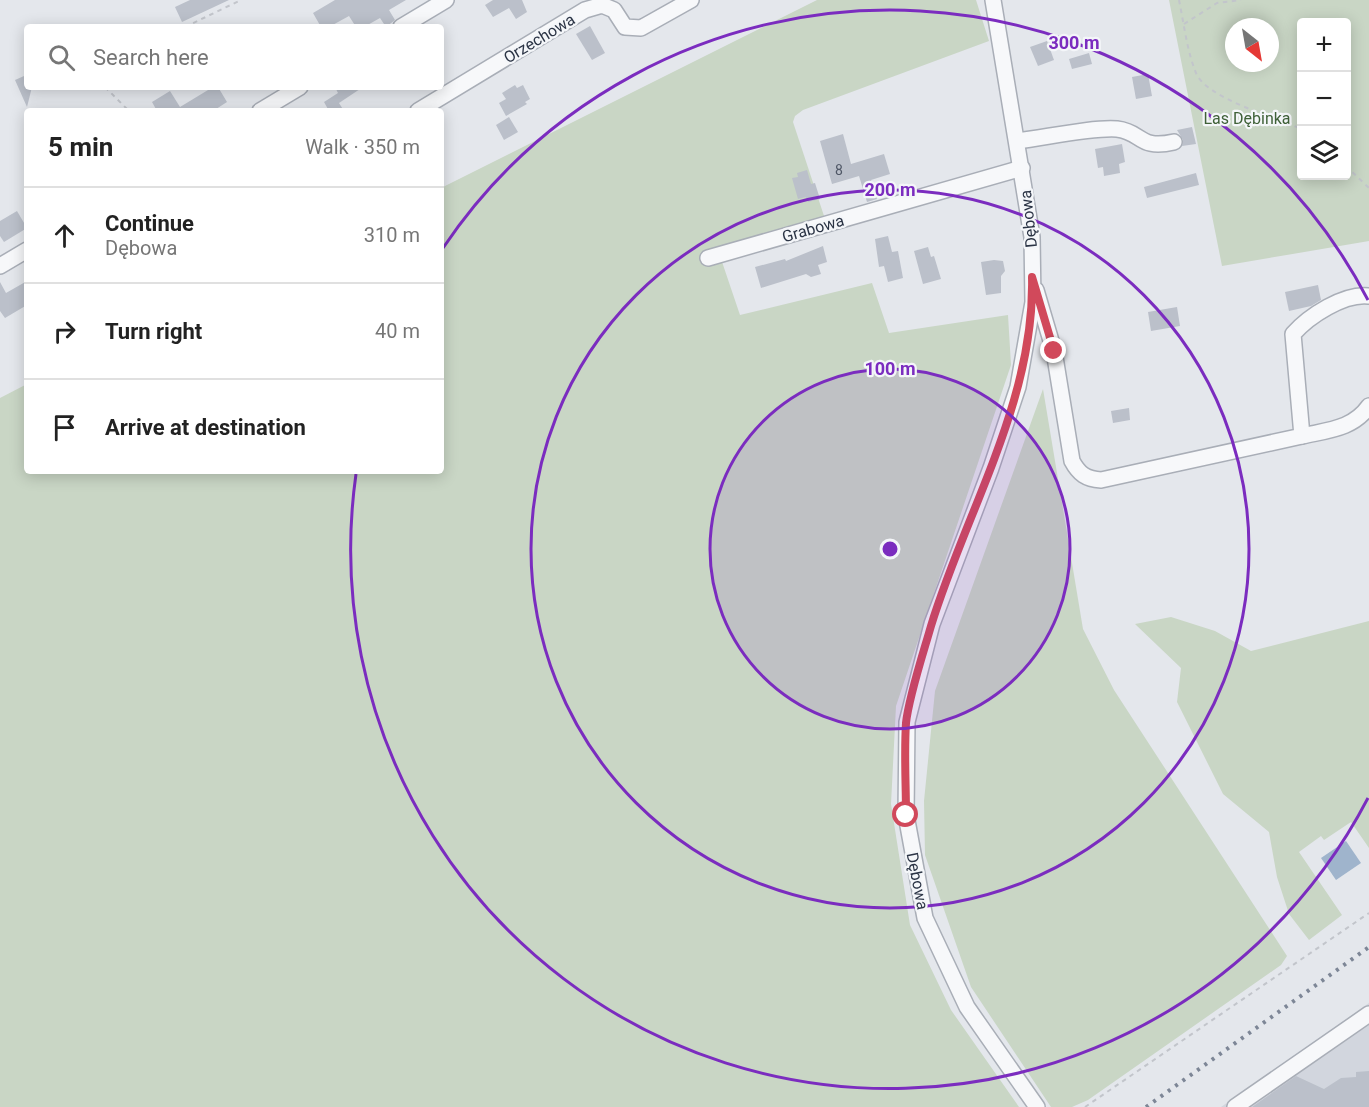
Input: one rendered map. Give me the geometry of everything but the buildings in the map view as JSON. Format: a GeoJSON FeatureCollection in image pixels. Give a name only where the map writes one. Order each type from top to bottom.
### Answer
{"type":"FeatureCollection","features":[{"type":"Feature","properties":{"kind":"street"},"geometry":{"type":"LineString","coordinates":[[406,24],[446,0]]}},
{"type":"Feature","properties":{"kind":"street","name":"Orzechowa"},"geometry":{"type":"LineString","coordinates":[[423,108],[585,10],[602,5],[614,10],[625,27],[641,28],[691,0]]}},
{"type":"Feature","properties":{"kind":"street","name":"Dębowa"},"geometry":{"type":"LineString","coordinates":[[993,0],[1032,237],[1033,302],[1018,387],[992,468],[932,624],[906,722],[906,815],[925,918],[967,1007],[1037,1107]]}},
{"type":"Feature","properties":{"kind":"street"},"geometry":{"type":"LineString","coordinates":[[265,108],[295,90]]}},
{"type":"Feature","properties":{"kind":"street"},"geometry":{"type":"LineString","coordinates":[[1017,141],[1115,129],[1156,146],[1174,141]]}},
{"type":"Feature","properties":{"kind":"street","name":"Grabowa"},"geometry":{"type":"LineString","coordinates":[[708,258],[1022,168]]}},
{"type":"Feature","properties":{"kind":"street"},"geometry":{"type":"LineString","coordinates":[[0,266],[24,252]]}},
{"type":"Feature","properties":{"kind":"street"},"geometry":{"type":"LineString","coordinates":[[1032,277],[1054,351],[1072,461],[1078,471],[1088,479],[1101,480],[1348,426],[1357,421],[1369,406]]}},
{"type":"Feature","properties":{"kind":"street"},"geometry":{"type":"LineString","coordinates":[[1302,436],[1293,334],[1303,323],[1349,298],[1369,296]]}},
{"type":"Feature","properties":{"kind":"street"},"geometry":{"type":"LineString","coordinates":[[1235,1107],[1369,1014]]}},
{"type":"Feature","properties":{"kind":"path"},"geometry":{"type":"LineString","coordinates":[[191,24],[241,0]]}},
{"type":"Feature","properties":{"kind":"path"},"geometry":{"type":"LineString","coordinates":[[1179,0],[1197,75],[1211,90],[1227,100],[1297,127]]}},
{"type":"Feature","properties":{"kind":"path"},"geometry":{"type":"LineString","coordinates":[[1184,24],[1217,3],[1241,0]]}},
{"type":"Feature","properties":{"kind":"path"},"geometry":{"type":"LineString","coordinates":[[108,90],[126,108]]}},
{"type":"Feature","properties":{"kind":"path"},"geometry":{"type":"LineString","coordinates":[[1351,170],[1369,188]]}},
{"type":"Feature","properties":{"kind":"path"},"geometry":{"type":"LineString","coordinates":[[1085,1107],[1369,913]]}},
{"type":"Feature","properties":{"kind":"shaded area"},"geometry":{"type":"Polygon","coordinates":[[[1369,1003],[1369,1107],[1221,1107],[1369,1003]]]}},
{"type":"Feature","properties":{"kind":"green space"},"geometry":{"type":"Polygon","coordinates":[[[817,0],[976,0],[989,41],[803,110],[795,116],[793,122],[826,222],[718,250],[740,315],[872,283],[889,333],[1008,315],[1011,365],[896,706],[891,804],[910,925],[951,1010],[1019,1107],[0,1107],[0,398],[24,386],[24,474],[444,474],[444,186],[817,0]]]}},
{"type":"Feature","properties":{"kind":"green space","name":"Las Dębinka"},"geometry":{"type":"Polygon","coordinates":[[[1169,0],[1369,0],[1369,241],[1222,266],[1169,0]]]}},
{"type":"Feature","properties":{"kind":"green space"},"geometry":{"type":"Polygon","coordinates":[[[1043,389],[1083,629],[1114,690],[1287,956],[1281,965],[1088,1100],[1072,1107],[1051,1107],[971,987],[925,855],[924,801],[935,691],[1043,389]]]}},
{"type":"Feature","properties":{"kind":"green space"},"geometry":{"type":"Polygon","coordinates":[[[1171,617],[1215,631],[1251,651],[1369,621],[1369,848],[1351,822],[1324,840],[1321,836],[1299,852],[1342,915],[1309,940],[1289,914],[1277,877],[1269,832],[1223,794],[1177,702],[1181,668],[1135,624],[1171,617]]]}},
{"type":"Feature","properties":{"kind":"water"},"geometry":{"type":"Polygon","coordinates":[[[1346,841],[1361,863],[1336,880],[1321,858],[1346,841]]]}},
{"type":"Feature","properties":{"kind":"railway"},"geometry":{"type":"LineString","coordinates":[[1146,1107],[1369,947]]}},
{"type":"Feature","properties":{"kind":"route"},"geometry":{"type":"LineString","coordinates":[[906,815],[906,722],[932,624],[992,468],[1018,387],[1033,302],[1032,277],[1054,351]]}}]}
